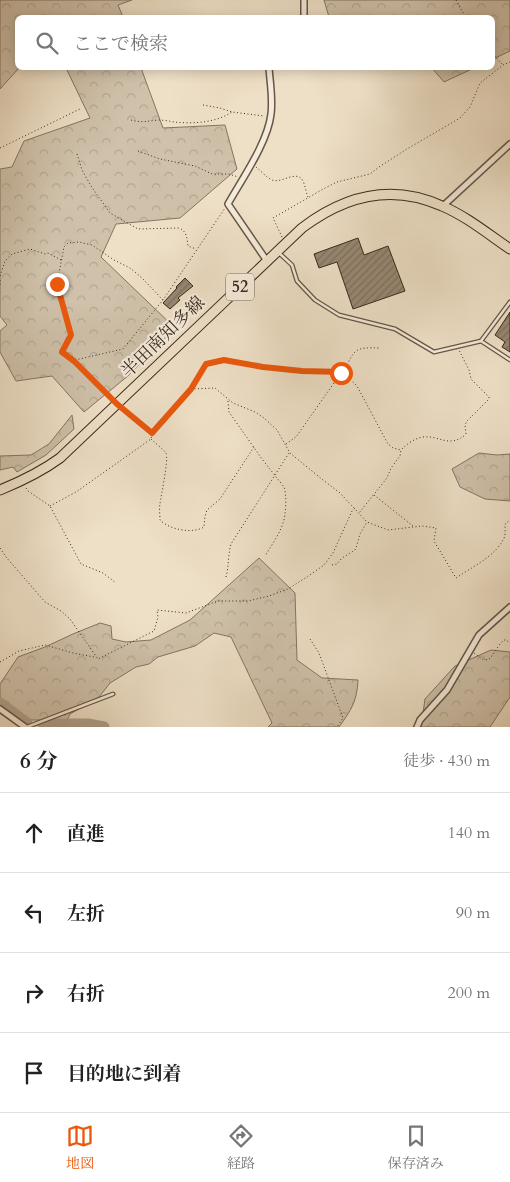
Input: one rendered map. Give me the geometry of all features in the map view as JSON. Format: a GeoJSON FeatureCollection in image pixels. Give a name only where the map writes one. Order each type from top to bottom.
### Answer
{"type":"FeatureCollection","features":[{"type":"Feature","properties":{"kind":"main road","name":"半田南知多線"},"geometry":{"type":"LineString","coordinates":[[0,490],[46,469],[60,458],[302,228],[318,216],[348,201],[383,195],[412,196],[425,199],[460,215],[510,249]]}},
{"type":"Feature","properties":{"kind":"street"},"geometry":{"type":"LineString","coordinates":[[304,0],[304,15]]}},
{"type":"Feature","properties":{"kind":"street"},"geometry":{"type":"LineString","coordinates":[[267,261],[228,204],[264,139],[270,122],[272,113],[269,70]]}},
{"type":"Feature","properties":{"kind":"street"},"geometry":{"type":"LineString","coordinates":[[443,206],[510,144]]}},
{"type":"Feature","properties":{"kind":"street"},"geometry":{"type":"LineString","coordinates":[[417,727],[420,720],[447,690],[480,635],[510,607]]}},
{"type":"Feature","properties":{"kind":"street"},"geometry":{"type":"LineString","coordinates":[[0,710],[26,727]]}},
{"type":"Feature","properties":{"kind":"lane"},"geometry":{"type":"LineString","coordinates":[[277,252],[292,265],[297,281],[315,300],[339,315],[395,329],[434,352],[481,342],[510,302]]}},
{"type":"Feature","properties":{"kind":"lane"},"geometry":{"type":"LineString","coordinates":[[481,342],[510,360]]}},
{"type":"Feature","properties":{"kind":"lane"},"geometry":{"type":"LineString","coordinates":[[26,727],[113,694]]}},
{"type":"Feature","properties":{"kind":"path"},"geometry":{"type":"LineString","coordinates":[[456,0],[464,15]]}},
{"type":"Feature","properties":{"kind":"path"},"geometry":{"type":"LineString","coordinates":[[495,56],[503,64]]}},
{"type":"Feature","properties":{"kind":"path"},"geometry":{"type":"LineString","coordinates":[[285,244],[273,218],[337,182],[370,174],[460,118],[470,107],[480,83],[503,64],[510,62]]}},
{"type":"Feature","properties":{"kind":"path"},"geometry":{"type":"LineString","coordinates":[[203,105],[232,112],[263,116],[270,122]]}},
{"type":"Feature","properties":{"kind":"path"},"geometry":{"type":"LineString","coordinates":[[0,148],[80,109]]}},
{"type":"Feature","properties":{"kind":"path"},"geometry":{"type":"LineString","coordinates":[[130,120],[140,122],[159,120],[201,122],[220,119],[232,112]]}},
{"type":"Feature","properties":{"kind":"path"},"geometry":{"type":"LineString","coordinates":[[138,151],[160,159],[196,166],[212,174],[228,174],[242,178]]}},
{"type":"Feature","properties":{"kind":"path"},"geometry":{"type":"LineString","coordinates":[[77,154],[82,170],[110,213],[138,229],[179,228],[185,233],[188,246],[197,250]]}},
{"type":"Feature","properties":{"kind":"path"},"geometry":{"type":"LineString","coordinates":[[251,163],[271,180],[275,181],[294,176],[299,177],[303,180],[308,197]]}},
{"type":"Feature","properties":{"kind":"path"},"geometry":{"type":"LineString","coordinates":[[74,361],[123,349],[163,300],[228,204]]}},
{"type":"Feature","properties":{"kind":"path"},"geometry":{"type":"LineString","coordinates":[[152,433],[117,404],[74,361],[62,352],[71,335],[57,284],[64,247],[68,243],[92,244],[114,260],[130,268],[163,300]]}},
{"type":"Feature","properties":{"kind":"path"},"geometry":{"type":"LineString","coordinates":[[0,276],[5,261],[12,254],[30,249],[45,254],[48,253],[62,260]]}},
{"type":"Feature","properties":{"kind":"path"},"geometry":{"type":"LineString","coordinates":[[0,280],[0,286]]}},
{"type":"Feature","properties":{"kind":"path"},"geometry":{"type":"LineString","coordinates":[[286,445],[296,437],[342,372],[353,353],[362,347],[380,348]]}},
{"type":"Feature","properties":{"kind":"path"},"geometry":{"type":"LineString","coordinates":[[359,513],[387,478],[391,468],[400,456],[401,450],[407,444],[421,437],[439,440],[457,440],[461,438],[466,434],[467,421],[489,399],[489,396],[472,378],[457,347]]}},
{"type":"Feature","properties":{"kind":"path"},"geometry":{"type":"LineString","coordinates":[[50,506],[76,492],[151,439],[152,433],[191,389],[206,364],[224,360],[302,371],[342,372],[356,386],[388,444],[393,448],[401,450]]}},
{"type":"Feature","properties":{"kind":"path"},"geometry":{"type":"LineString","coordinates":[[191,389],[215,388],[228,399],[264,418],[277,430],[290,452],[340,492],[367,522],[388,530],[414,527],[436,528],[434,541],[456,578],[496,549],[504,538],[506,524],[510,520]]}},
{"type":"Feature","properties":{"kind":"path"},"geometry":{"type":"LineString","coordinates":[[228,399],[229,412],[284,487],[286,497],[283,523],[265,556]]}},
{"type":"Feature","properties":{"kind":"path"},"geometry":{"type":"LineString","coordinates":[[151,439],[166,453],[167,458],[160,506],[160,520],[167,526],[182,530],[201,529],[204,526],[207,510],[220,499],[254,447]]}},
{"type":"Feature","properties":{"kind":"path"},"geometry":{"type":"LineString","coordinates":[[226,577],[231,544],[290,452]]}},
{"type":"Feature","properties":{"kind":"path"},"geometry":{"type":"LineString","coordinates":[[22,481],[28,491],[50,506],[81,564],[102,573],[116,583]]}},
{"type":"Feature","properties":{"kind":"path"},"geometry":{"type":"LineString","coordinates":[[374,495],[414,527]]}},
{"type":"Feature","properties":{"kind":"path"},"geometry":{"type":"LineString","coordinates":[[0,662],[19,651],[45,645],[98,659],[154,631],[158,617],[157,610],[186,613],[218,601],[248,601],[288,589],[324,565],[333,553],[355,508]]}},
{"type":"Feature","properties":{"kind":"path"},"geometry":{"type":"LineString","coordinates":[[332,566],[355,550],[360,534],[367,522]]}},
{"type":"Feature","properties":{"kind":"path"},"geometry":{"type":"LineString","coordinates":[[0,548],[45,602],[61,611],[70,619],[96,657]]}},
{"type":"Feature","properties":{"kind":"path"},"geometry":{"type":"LineString","coordinates":[[310,639],[319,653],[343,718],[337,727]]}},
{"type":"Feature","properties":{"kind":"path"},"geometry":{"type":"LineString","coordinates":[[470,652],[482,659],[488,660],[498,645],[504,640],[510,643]]}},
{"type":"Feature","properties":{"kind":"green space"},"geometry":{"type":"Polygon","coordinates":[[[0,0],[132,0],[118,5],[122,15],[15,15],[15,70],[17,70],[0,89],[0,0]]]}},
{"type":"Feature","properties":{"kind":"green space"},"geometry":{"type":"Polygon","coordinates":[[[324,0],[510,0],[510,51],[495,58],[495,15],[328,15],[324,0]]]}},
{"type":"Feature","properties":{"kind":"green space"},"geometry":{"type":"Polygon","coordinates":[[[67,70],[142,70],[163,128],[225,125],[237,169],[180,218],[116,224],[101,257],[175,328],[129,375],[84,412],[52,376],[16,381],[0,352],[0,331],[7,325],[0,316],[0,169],[12,167],[24,141],[90,118],[67,70]]]}},
{"type":"Feature","properties":{"kind":"green space"},"geometry":{"type":"Polygon","coordinates":[[[434,70],[470,70],[444,82],[434,70]]]}},
{"type":"Feature","properties":{"kind":"green space"},"geometry":{"type":"Polygon","coordinates":[[[72,415],[74,429],[46,455],[17,472],[13,467],[0,470],[0,456],[31,455],[49,444],[72,415]]]}},
{"type":"Feature","properties":{"kind":"green space"},"geometry":{"type":"Polygon","coordinates":[[[479,453],[510,454],[510,501],[485,499],[460,487],[452,469],[479,453]]]}},
{"type":"Feature","properties":{"kind":"green space"},"geometry":{"type":"Polygon","coordinates":[[[259,558],[295,593],[297,660],[322,678],[358,680],[353,705],[339,727],[268,727],[272,723],[231,637],[214,633],[195,646],[158,657],[149,664],[136,667],[110,683],[99,697],[70,714],[67,720],[28,720],[0,700],[0,684],[18,657],[100,623],[111,626],[112,639],[126,642],[151,640],[190,620],[259,558]]]}},
{"type":"Feature","properties":{"kind":"green space"},"geometry":{"type":"Polygon","coordinates":[[[491,650],[510,652],[510,697],[490,727],[421,727],[425,699],[455,666],[491,650]]]}},
{"type":"Feature","properties":{"kind":"building"},"geometry":{"type":"Polygon","coordinates":[[[358,238],[364,255],[388,246],[405,291],[353,309],[337,262],[319,268],[314,254],[358,238]]]}},
{"type":"Feature","properties":{"kind":"building"},"geometry":{"type":"Polygon","coordinates":[[[185,278],[193,286],[178,298],[180,300],[170,309],[163,303],[185,278]]]}},
{"type":"Feature","properties":{"kind":"building"},"geometry":{"type":"Polygon","coordinates":[[[510,312],[510,352],[502,347],[505,342],[495,335],[510,312]]]}},
{"type":"Feature","properties":{"kind":"waterway"},"geometry":{"type":"LineString","coordinates":[[0,703],[27,723]]}},
{"type":"Feature","properties":{"kind":"waterway"},"geometry":{"type":"LineString","coordinates":[[43,724],[88,724],[104,727]]}},
{"type":"Feature","properties":{"kind":"route"},"geometry":{"type":"LineString","coordinates":[[57,284],[71,335],[62,352],[74,361],[117,404],[152,433],[191,389],[206,364],[224,360],[263,367],[341,373]]}}]}
